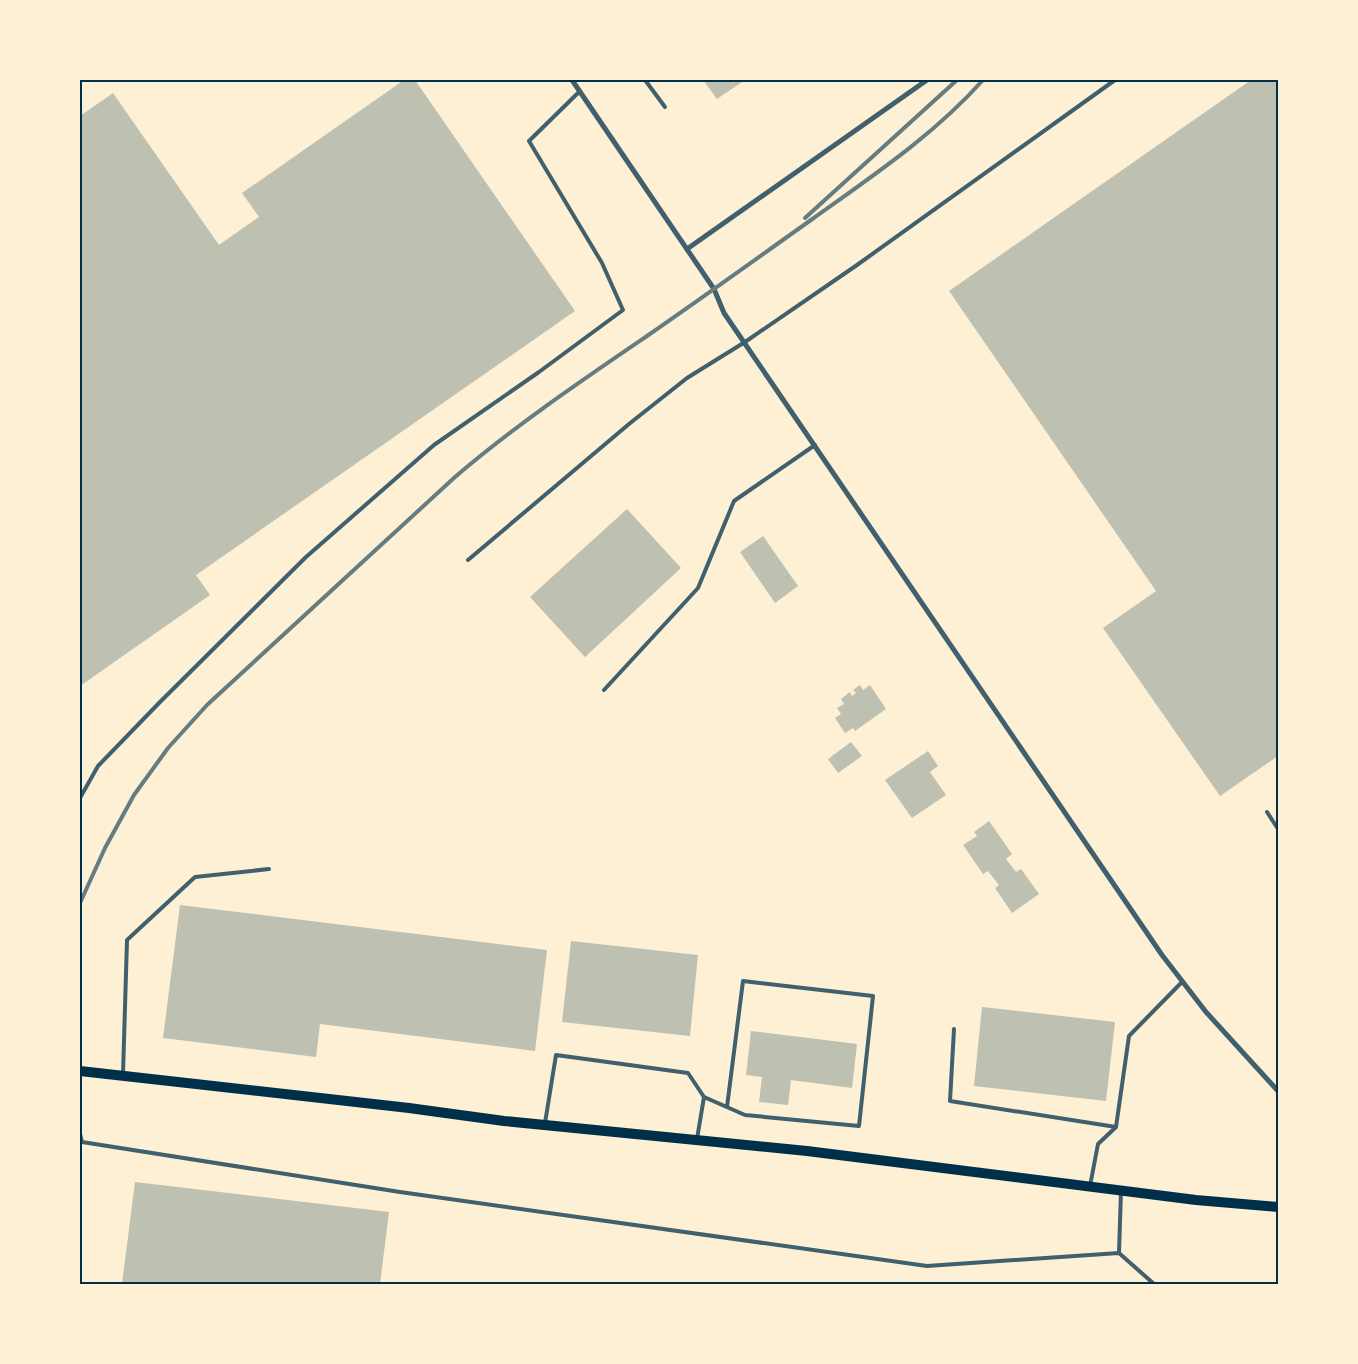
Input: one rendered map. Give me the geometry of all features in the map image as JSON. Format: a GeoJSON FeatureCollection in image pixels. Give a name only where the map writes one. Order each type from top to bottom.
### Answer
{"type":"FeatureCollection","features":[{"type":"Feature","properties":{"kind":"main road"},"geometry":{"type":"LineString","coordinates":[[80,1070],[545,1125],[807,1151],[1196,1200],[1278,1207]]}},
{"type":"Feature","properties":{"kind":"street"},"geometry":{"type":"LineString","coordinates":[[572,80],[714,289],[724,312],[1182,982],[1226,1035],[1278,1091]]}},
{"type":"Feature","properties":{"kind":"street"},"geometry":{"type":"LineString","coordinates":[[687,249],[927,80]]}},
{"type":"Feature","properties":{"kind":"lane"},"geometry":{"type":"LineString","coordinates":[[645,80],[665,107]]}},
{"type":"Feature","properties":{"kind":"lane"},"geometry":{"type":"LineString","coordinates":[[468,560],[687,378],[745,342],[857,265],[1115,80]]}},
{"type":"Feature","properties":{"kind":"lane"},"geometry":{"type":"LineString","coordinates":[[80,798],[98,766],[306,557],[434,445],[539,372],[623,310],[602,263],[529,141],[580,92]]}},
{"type":"Feature","properties":{"kind":"lane"},"geometry":{"type":"LineString","coordinates":[[604,690],[698,588],[734,501],[815,445]]}},
{"type":"Feature","properties":{"kind":"lane"},"geometry":{"type":"LineString","coordinates":[[1267,812],[1278,829]]}},
{"type":"Feature","properties":{"kind":"lane"},"geometry":{"type":"LineString","coordinates":[[123,1076],[127,940],[195,877],[269,869]]}},
{"type":"Feature","properties":{"kind":"lane"},"geometry":{"type":"LineString","coordinates":[[545,1125],[556,1055],[688,1073],[704,1096],[727,1107],[745,1115],[858,1126],[873,996],[743,980],[727,1107]]}},
{"type":"Feature","properties":{"kind":"lane"},"geometry":{"type":"LineString","coordinates":[[1090,1186],[1098,1144],[1116,1127],[1129,1036],[1182,982]]}},
{"type":"Feature","properties":{"kind":"lane"},"geometry":{"type":"LineString","coordinates":[[954,1029],[950,1101],[1116,1127]]}},
{"type":"Feature","properties":{"kind":"lane"},"geometry":{"type":"LineString","coordinates":[[696,1140],[704,1096]]}},
{"type":"Feature","properties":{"kind":"lane"},"geometry":{"type":"LineString","coordinates":[[80,1134],[82,1142],[323,1180],[928,1266],[1119,1254],[1154,1284]]}},
{"type":"Feature","properties":{"kind":"lane"},"geometry":{"type":"LineString","coordinates":[[1119,1254],[1121,1190]]}},
{"type":"Feature","properties":{"kind":"building"},"geometry":{"type":"Polygon","coordinates":[[[404,80],[415,80],[575,311],[196,575],[210,595],[80,686],[80,116],[113,93],[219,245],[259,217],[242,193],[404,80]]]}},
{"type":"Feature","properties":{"kind":"building"},"geometry":{"type":"Polygon","coordinates":[[[703,80],[745,80],[717,99],[703,80]]]}},
{"type":"Feature","properties":{"kind":"building"},"geometry":{"type":"Polygon","coordinates":[[[1251,80],[1278,80],[1278,756],[1220,796],[1103,628],[1156,591],[949,291],[1251,80]]]}},
{"type":"Feature","properties":{"kind":"building"},"geometry":{"type":"Polygon","coordinates":[[[627,509],[681,568],[585,657],[530,597],[627,509]]]}},
{"type":"Feature","properties":{"kind":"building"},"geometry":{"type":"Polygon","coordinates":[[[763,536],[798,586],[775,603],[740,552],[763,536]]]}},
{"type":"Feature","properties":{"kind":"building"},"geometry":{"type":"Polygon","coordinates":[[[860,685],[863,690],[870,685],[886,709],[855,731],[853,728],[845,733],[835,718],[841,714],[837,708],[844,704],[841,699],[850,692],[852,696],[856,693],[853,690],[860,685]]]}},
{"type":"Feature","properties":{"kind":"building"},"geometry":{"type":"Polygon","coordinates":[[[851,742],[862,756],[838,773],[828,759],[851,742]]]}},
{"type":"Feature","properties":{"kind":"building"},"geometry":{"type":"Polygon","coordinates":[[[928,751],[938,766],[930,772],[946,795],[912,818],[885,780],[928,751]]]}},
{"type":"Feature","properties":{"kind":"building"},"geometry":{"type":"Polygon","coordinates":[[[989,821],[1012,854],[1006,859],[1016,872],[1021,869],[1039,894],[1012,913],[995,888],[999,885],[988,871],[983,874],[963,845],[977,836],[974,832],[989,821]]]}},
{"type":"Feature","properties":{"kind":"building"},"geometry":{"type":"Polygon","coordinates":[[[180,905],[547,950],[535,1051],[320,1024],[316,1057],[163,1038],[180,905]]]}},
{"type":"Feature","properties":{"kind":"building"},"geometry":{"type":"Polygon","coordinates":[[[571,941],[698,955],[690,1036],[562,1022],[571,941]]]}},
{"type":"Feature","properties":{"kind":"building"},"geometry":{"type":"Polygon","coordinates":[[[982,1007],[1115,1022],[1106,1101],[974,1086],[982,1007]]]}},
{"type":"Feature","properties":{"kind":"building"},"geometry":{"type":"Polygon","coordinates":[[[751,1031],[857,1044],[852,1088],[791,1080],[788,1105],[759,1102],[762,1077],[746,1075],[751,1031]]]}},
{"type":"Feature","properties":{"kind":"building"},"geometry":{"type":"Polygon","coordinates":[[[135,1182],[389,1212],[380,1284],[122,1284],[135,1182]]]}},
{"type":"Feature","properties":{"kind":"railway"},"geometry":{"type":"LineString","coordinates":[[805,218],[957,80]]}},
{"type":"Feature","properties":{"kind":"railway"},"geometry":{"type":"LineString","coordinates":[[80,903],[105,848],[134,795],[168,748],[207,705],[455,477],[501,439],[549,404],[879,172],[922,138],[983,80]]}}]}
